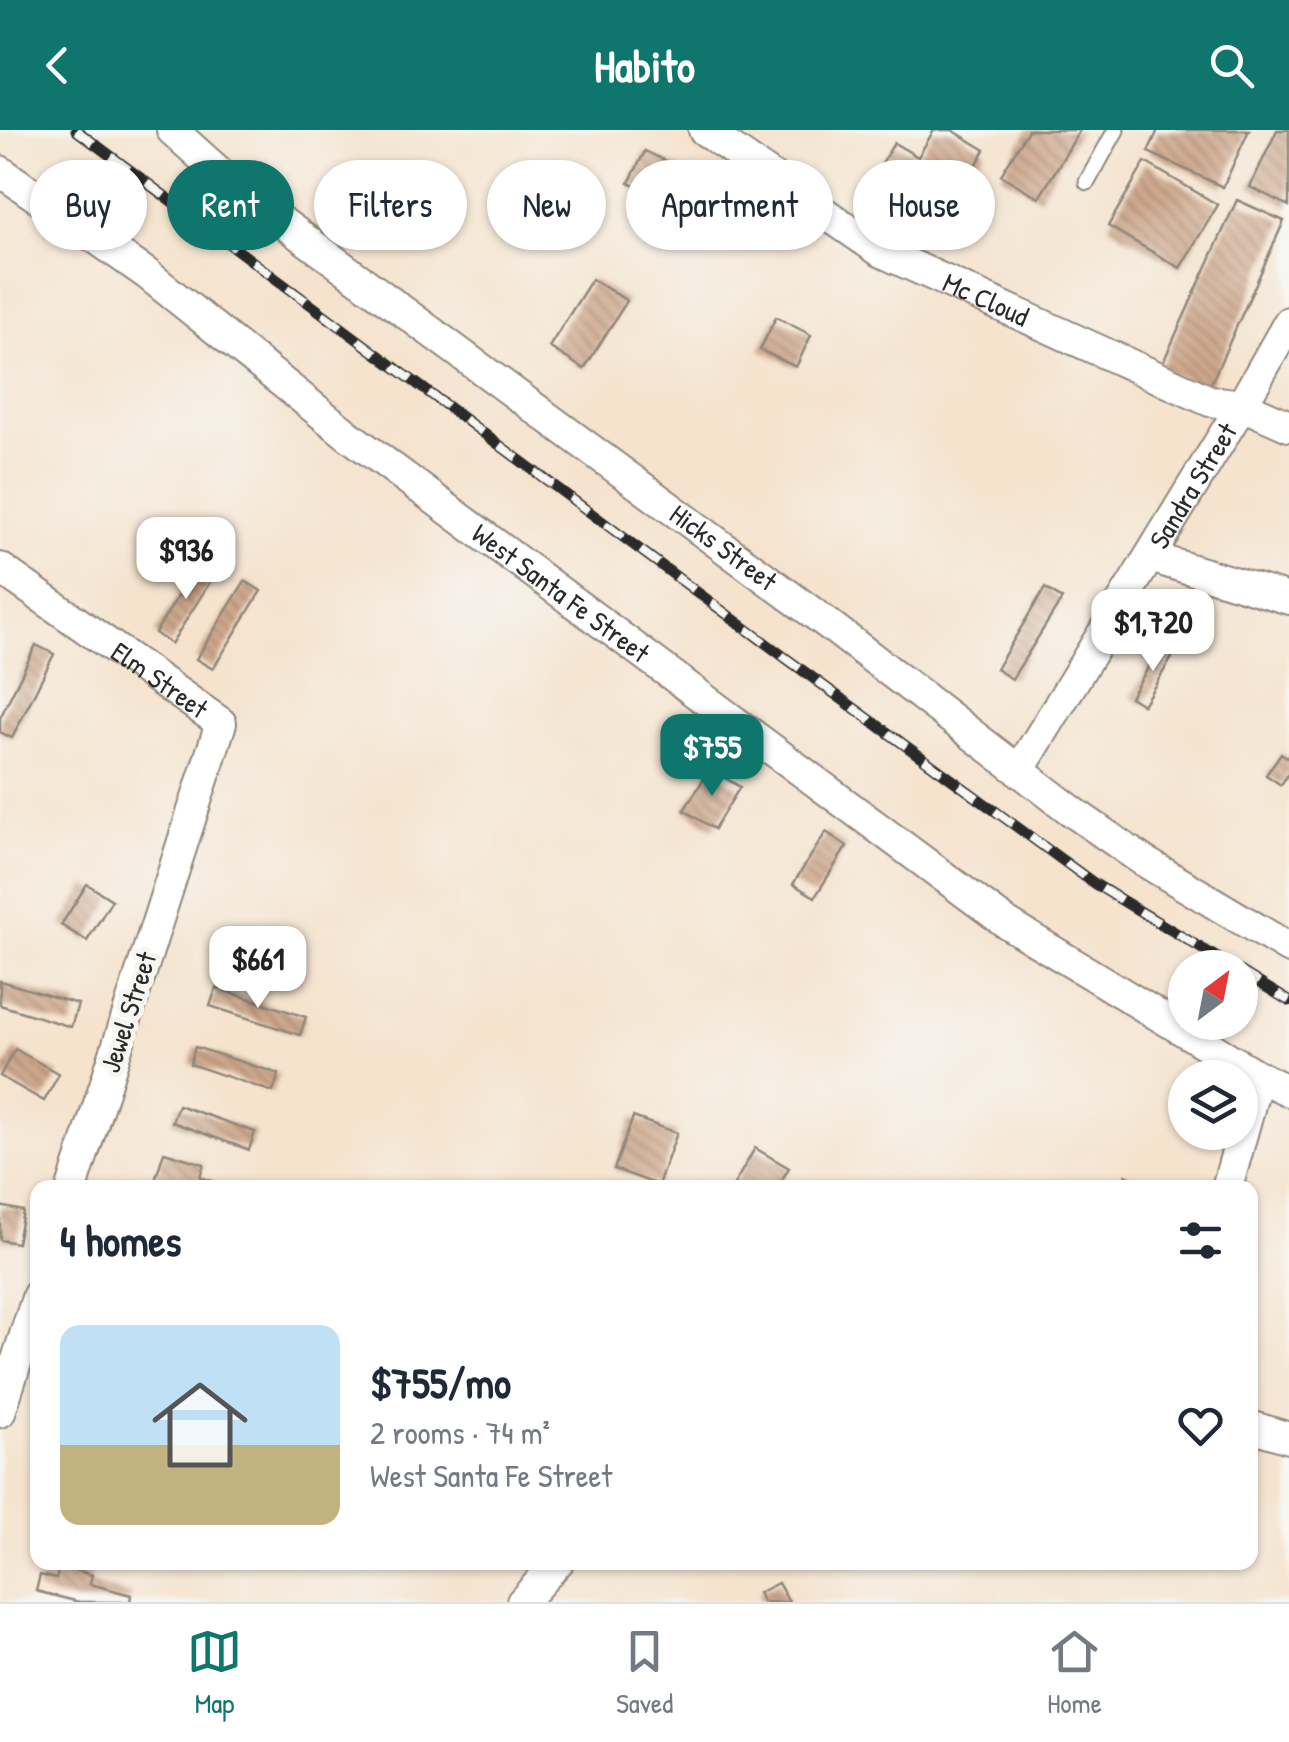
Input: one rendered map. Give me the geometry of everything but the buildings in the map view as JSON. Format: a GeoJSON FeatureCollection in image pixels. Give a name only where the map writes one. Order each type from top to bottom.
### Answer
{"type":"FeatureCollection","features":[{"type":"Feature","properties":{"kind":"street","name":"Hicks Street"},"geometry":{"type":"LineString","coordinates":[[172,130],[240,192],[1073,812],[1142,860],[1289,948]]}},
{"type":"Feature","properties":{"kind":"street","name":"Mc Cloud"},"geometry":{"type":"LineString","coordinates":[[704,130],[880,252],[1210,401],[1242,405],[1289,426]]}},
{"type":"Feature","properties":{"kind":"street","name":"West Santa Fe Street"},"geometry":{"type":"LineString","coordinates":[[0,171],[147,274],[348,435],[1005,922],[1232,1060]]}},
{"type":"Feature","properties":{"kind":"street","name":"Sandra Street"},"geometry":{"type":"LineString","coordinates":[[1020,769],[1289,322]]}},
{"type":"Feature","properties":{"kind":"street"},"geometry":{"type":"LineString","coordinates":[[1150,558],[1289,600]]}},
{"type":"Feature","properties":{"kind":"street","name":"Elm Street"},"geometry":{"type":"LineString","coordinates":[[0,568],[221,723]]}},
{"type":"Feature","properties":{"kind":"street","name":"Jewel Street"},"geometry":{"type":"LineString","coordinates":[[75,1180],[221,723]]}},
{"type":"Feature","properties":{"kind":"street","name":"West Santa Fe Street"},"geometry":{"type":"LineString","coordinates":[[1258,1076],[1289,1091]]}},
{"type":"Feature","properties":{"kind":"street"},"geometry":{"type":"LineString","coordinates":[[1228,1180],[1237,1150]]}},
{"type":"Feature","properties":{"kind":"street"},"geometry":{"type":"LineString","coordinates":[[0,1412],[30,1320]]}},
{"type":"Feature","properties":{"kind":"street"},"geometry":{"type":"LineString","coordinates":[[1258,1428],[1289,1438]]}},
{"type":"Feature","properties":{"kind":"street"},"geometry":{"type":"LineString","coordinates":[[522,1602],[551,1570]]}},
{"type":"Feature","properties":{"kind":"lane"},"geometry":{"type":"LineString","coordinates":[[1087,182],[1116,130]]}},
{"type":"Feature","properties":{"kind":"railway"},"geometry":{"type":"LineString","coordinates":[[76,130],[1095,884],[1204,950]]}},
{"type":"Feature","properties":{"kind":"railway"},"geometry":{"type":"LineString","coordinates":[[1258,982],[1289,1001]]}}]}
